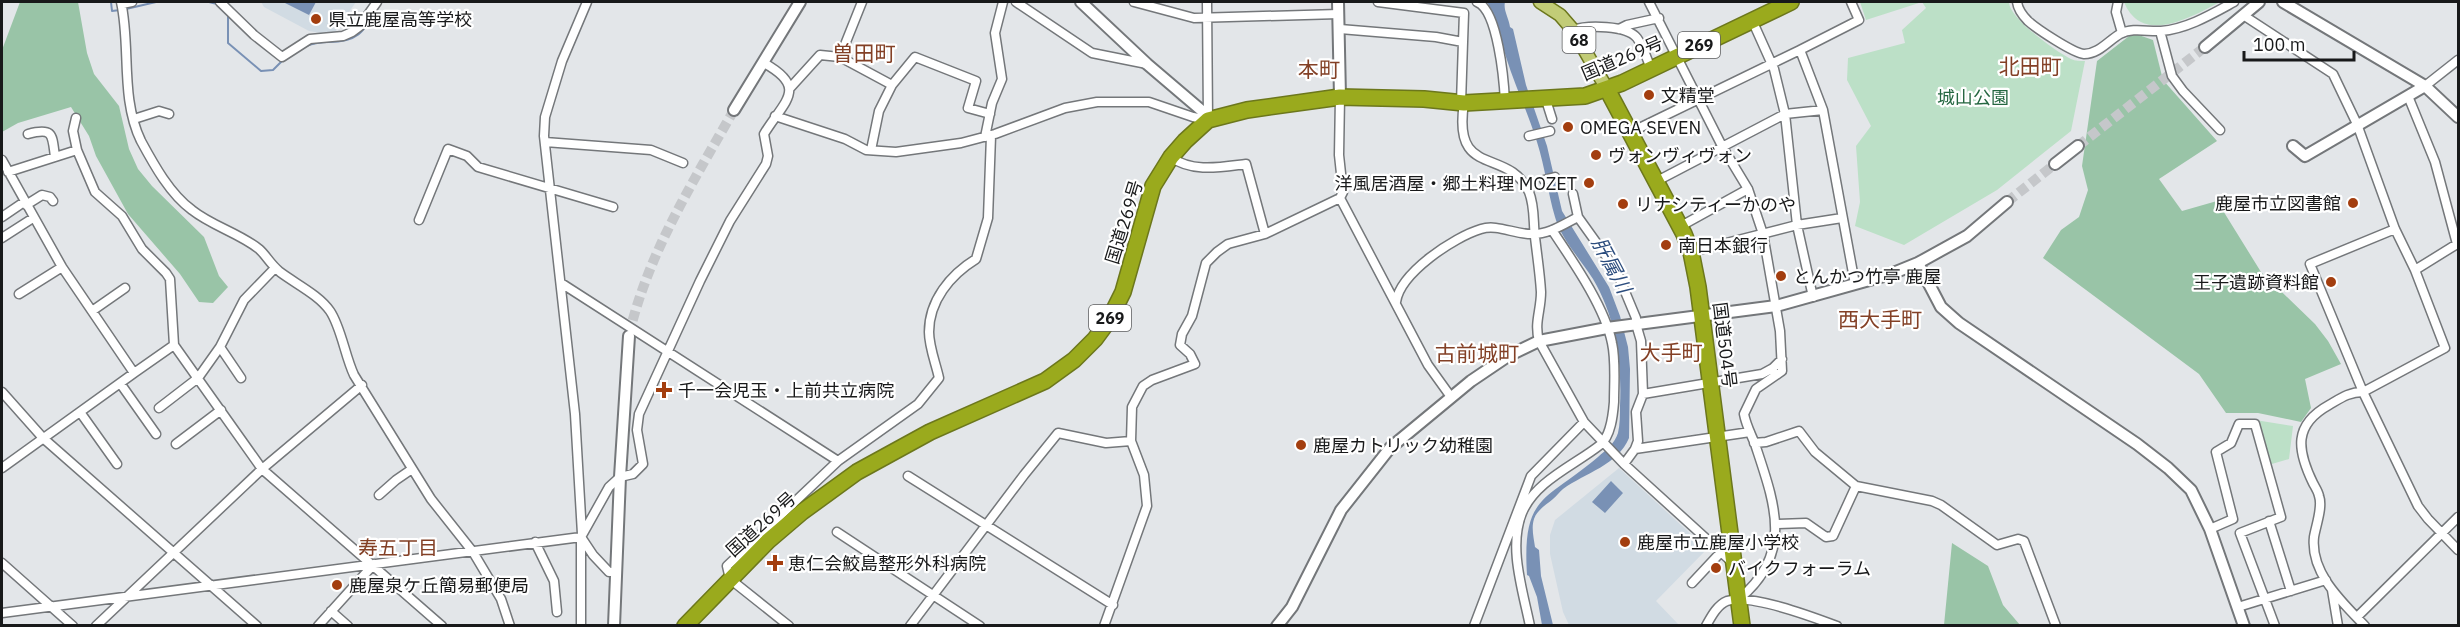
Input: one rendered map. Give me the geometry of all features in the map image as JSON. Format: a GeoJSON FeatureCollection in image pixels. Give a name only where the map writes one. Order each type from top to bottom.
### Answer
{"type":"FeatureCollection","features":[{"type":"Feature","properties":{"kind":"highway","name":"国道269号"},"geometry":{"type":"LineString","coordinates":[[685,626],[730,579],[802,512],[857,472],[930,432],[1045,381],[1074,360],[1104,326],[1123,292],[1153,186],[1171,157],[1208,120],[1247,110],[1340,97],[1463,103],[1585,96],[1607,89],[1651,69],[1791,2]]}},
{"type":"Feature","properties":{"kind":"highway","name":"国道504号"},"geometry":{"type":"LineString","coordinates":[[1607,89],[1681,226],[1691,252],[1702,315],[1742,626]]}},
{"type":"Feature","properties":{"kind":"main road","name":"68"},"geometry":{"type":"LineString","coordinates":[[1540,2],[1560,15],[1573,30],[1607,89]]}},
{"type":"Feature","properties":{"kind":"street"},"geometry":{"type":"LineString","coordinates":[[132,2],[122,3],[129,92],[140,139],[161,175],[192,210],[260,250],[268,262],[321,301],[330,311],[336,322],[345,357],[354,375],[430,499],[473,552],[501,598],[510,625]]}},
{"type":"Feature","properties":{"kind":"street"},"geometry":{"type":"LineString","coordinates":[[220,2],[254,35],[282,57],[310,39],[343,36],[352,32],[360,26],[377,2]]}},
{"type":"Feature","properties":{"kind":"street"},"geometry":{"type":"LineString","coordinates":[[581,626],[581,536],[575,414],[545,142],[545,117],[558,72],[587,2]]}},
{"type":"Feature","properties":{"kind":"street"},"geometry":{"type":"LineString","coordinates":[[734,110],[800,2]]}},
{"type":"Feature","properties":{"kind":"street"},"geometry":{"type":"LineString","coordinates":[[840,57],[862,2]]}},
{"type":"Feature","properties":{"kind":"street"},"geometry":{"type":"LineString","coordinates":[[789,626],[730,579],[727,566],[838,461],[918,404],[939,378],[929,334],[931,314],[939,294],[963,267],[976,259],[988,218],[990,114],[1002,79],[995,33],[1003,2]]}},
{"type":"Feature","properties":{"kind":"street"},"geometry":{"type":"LineString","coordinates":[[1016,2],[1092,53],[1147,64]]}},
{"type":"Feature","properties":{"kind":"street"},"geometry":{"type":"LineString","coordinates":[[1081,2],[1147,64],[1201,110],[1208,120]]}},
{"type":"Feature","properties":{"kind":"street"},"geometry":{"type":"LineString","coordinates":[[1134,2],[1194,18],[1339,14]]}},
{"type":"Feature","properties":{"kind":"street"},"geometry":{"type":"LineString","coordinates":[[1207,2],[1210,105],[1208,120]]}},
{"type":"Feature","properties":{"kind":"street"},"geometry":{"type":"LineString","coordinates":[[1104,626],[1148,506],[1144,475],[1129,430],[1132,406],[1143,386],[1152,380],[1195,364],[1190,354],[1180,345],[1182,334],[1192,316],[1206,263],[1228,244],[1265,234],[1340,198],[1343,192],[1339,155],[1340,29],[1338,2]]}},
{"type":"Feature","properties":{"kind":"street"},"geometry":{"type":"LineString","coordinates":[[1377,2],[1464,13],[1463,135],[1466,144],[1480,158],[1512,172],[1521,180],[1533,205],[1541,293],[1536,328],[1539,341],[1584,422],[1624,464],[1733,564]]}},
{"type":"Feature","properties":{"kind":"street"},"geometry":{"type":"LineString","coordinates":[[1477,2],[1482,3],[1494,30],[1508,101]]}},
{"type":"Feature","properties":{"kind":"street"},"geometry":{"type":"LineString","coordinates":[[1649,2],[1722,146],[1748,189],[1763,234],[1776,306],[1782,359],[1782,371],[1756,389],[1744,414],[1777,524],[1774,542],[1760,576],[1751,588],[1739,598],[1721,605],[1706,626]]}},
{"type":"Feature","properties":{"kind":"street"},"geometry":{"type":"LineString","coordinates":[[1631,132],[1859,20],[1851,2]]}},
{"type":"Feature","properties":{"kind":"street"},"geometry":{"type":"LineString","coordinates":[[2017,2],[2018,8],[2029,22],[2083,54],[2094,52],[2122,33],[2138,29],[2160,31],[2182,27],[2234,2]]}},
{"type":"Feature","properties":{"kind":"street"},"geometry":{"type":"LineString","coordinates":[[2118,2],[2116,12],[2122,33]]}},
{"type":"Feature","properties":{"kind":"street"},"geometry":{"type":"LineString","coordinates":[[2205,47],[2259,2]]}},
{"type":"Feature","properties":{"kind":"street"},"geometry":{"type":"LineString","coordinates":[[2283,2],[2426,86],[2458,117]]}},
{"type":"Feature","properties":{"kind":"street"},"geometry":{"type":"LineString","coordinates":[[2243,15],[2333,74],[2358,124],[2395,229],[2415,270],[2445,348],[2362,392],[2352,392],[2324,408],[2304,426],[2301,436],[2302,453],[2320,497],[2313,545],[2319,567],[2332,590],[2365,626]]}},
{"type":"Feature","properties":{"kind":"street"},"geometry":{"type":"LineString","coordinates":[[1619,29],[1659,18]]}},
{"type":"Feature","properties":{"kind":"street"},"geometry":{"type":"LineString","coordinates":[[1752,20],[1772,64],[1785,114],[1797,225],[1813,297]]}},
{"type":"Feature","properties":{"kind":"street"},"geometry":{"type":"LineString","coordinates":[[1573,30],[1586,26],[1619,29],[1636,36],[1651,69]]}},
{"type":"Feature","properties":{"kind":"street"},"geometry":{"type":"LineString","coordinates":[[1340,29],[1463,42]]}},
{"type":"Feature","properties":{"kind":"street"},"geometry":{"type":"LineString","coordinates":[[2160,31],[2172,76],[2183,91],[2220,129]]}},
{"type":"Feature","properties":{"kind":"street"},"geometry":{"type":"LineString","coordinates":[[1800,50],[1823,110],[1855,284]]}},
{"type":"Feature","properties":{"kind":"street"},"geometry":{"type":"LineString","coordinates":[[790,88],[820,55],[840,57],[892,85]]}},
{"type":"Feature","properties":{"kind":"street"},"geometry":{"type":"LineString","coordinates":[[871,150],[879,111],[892,85],[915,57],[976,81],[968,108],[990,114]]}},
{"type":"Feature","properties":{"kind":"street"},"geometry":{"type":"LineString","coordinates":[[2293,146],[2305,156],[2426,86],[2458,60]]}},
{"type":"Feature","properties":{"kind":"street"},"geometry":{"type":"LineString","coordinates":[[581,536],[609,487],[620,477],[633,474],[643,464],[637,430],[639,414],[730,221],[766,164],[768,156],[764,134],[789,96],[790,88],[783,74],[764,63]]}},
{"type":"Feature","properties":{"kind":"street"},"geometry":{"type":"LineString","coordinates":[[2408,96],[2435,162],[2457,244],[2415,270]]}},
{"type":"Feature","properties":{"kind":"street"},"geometry":{"type":"LineString","coordinates":[[1544,100],[1552,119]]}},
{"type":"Feature","properties":{"kind":"street"},"geometry":{"type":"LineString","coordinates":[[775,116],[845,138],[866,150],[914,151],[988,136],[1065,108],[1097,102],[1149,102],[1208,120]]}},
{"type":"Feature","properties":{"kind":"street"},"geometry":{"type":"LineString","coordinates":[[1657,181],[1785,114],[1823,110]]}},
{"type":"Feature","properties":{"kind":"street"},"geometry":{"type":"LineString","coordinates":[[134,119],[159,111],[169,114]]}},
{"type":"Feature","properties":{"kind":"street"},"geometry":{"type":"LineString","coordinates":[[76,118],[74,131],[77,150],[99,198],[110,203],[122,216],[142,249],[170,279],[174,345],[262,469],[374,564],[442,626]]}},
{"type":"Feature","properties":{"kind":"street"},"geometry":{"type":"LineString","coordinates":[[28,134],[43,130],[48,132],[52,136],[56,157]]}},
{"type":"Feature","properties":{"kind":"street"},"geometry":{"type":"LineString","coordinates":[[1529,136],[1550,131]]}},
{"type":"Feature","properties":{"kind":"street"},"geometry":{"type":"LineString","coordinates":[[545,142],[651,150],[683,163]]}},
{"type":"Feature","properties":{"kind":"street"},"geometry":{"type":"LineString","coordinates":[[2055,164],[2078,146]]}},
{"type":"Feature","properties":{"kind":"street"},"geometry":{"type":"LineString","coordinates":[[419,220],[448,149],[467,156],[478,167],[613,207]]}},
{"type":"Feature","properties":{"kind":"street"},"geometry":{"type":"LineString","coordinates":[[8,172],[77,150]]}},
{"type":"Feature","properties":{"kind":"street"},"geometry":{"type":"LineString","coordinates":[[1171,157],[1182,165],[1215,168],[1246,164],[1265,234]]}},
{"type":"Feature","properties":{"kind":"street"},"geometry":{"type":"LineString","coordinates":[[2,160],[62,267],[134,373]]}},
{"type":"Feature","properties":{"kind":"street"},"geometry":{"type":"LineString","coordinates":[[1544,180],[1556,177]]}},
{"type":"Feature","properties":{"kind":"street"},"geometry":{"type":"LineString","coordinates":[[1681,226],[1748,189]]}},
{"type":"Feature","properties":{"kind":"street"},"geometry":{"type":"LineString","coordinates":[[1573,194],[1577,217],[1616,270],[1629,295],[1641,340],[1643,394],[1636,412],[1638,441],[1624,464]]}},
{"type":"Feature","properties":{"kind":"street"},"geometry":{"type":"LineString","coordinates":[[2,217],[42,195],[50,197],[53,201]]}},
{"type":"Feature","properties":{"kind":"street"},"geometry":{"type":"LineString","coordinates":[[1340,198],[1428,365],[1451,397]]}},
{"type":"Feature","properties":{"kind":"street"},"geometry":{"type":"LineString","coordinates":[[1282,624],[1341,510],[1390,448],[1451,397],[1508,356],[1539,341],[1607,328],[1776,306],[1891,274],[1918,263],[1967,236],[2007,202]]}},
{"type":"Feature","properties":{"kind":"street"},"geometry":{"type":"LineString","coordinates":[[2449,215],[2458,207]]}},
{"type":"Feature","properties":{"kind":"street"},"geometry":{"type":"LineString","coordinates":[[1396,303],[1401,285],[1432,256],[1460,238],[1490,227],[1534,234],[1554,229],[1577,217]]}},
{"type":"Feature","properties":{"kind":"street"},"geometry":{"type":"LineString","coordinates":[[2,238],[33,218]]}},
{"type":"Feature","properties":{"kind":"street"},"geometry":{"type":"LineString","coordinates":[[1691,252],[1797,225],[1842,218]]}},
{"type":"Feature","properties":{"kind":"street"},"geometry":{"type":"LineString","coordinates":[[1530,626],[1517,550],[1517,529],[1522,511],[1534,495],[1551,479],[1603,443],[1613,413],[1612,343],[1580,270],[1554,229]]}},
{"type":"Feature","properties":{"kind":"street"},"geometry":{"type":"LineString","coordinates":[[2395,229],[2310,264],[2362,392],[2418,506],[2458,550]]}},
{"type":"Feature","properties":{"kind":"street"},"geometry":{"type":"LineString","coordinates":[[1918,263],[1941,307],[1959,322],[2168,468],[2191,490],[2210,529],[2244,626]]}},
{"type":"Feature","properties":{"kind":"street"},"geometry":{"type":"LineString","coordinates":[[19,294],[62,267]]}},
{"type":"Feature","properties":{"kind":"street"},"geometry":{"type":"LineString","coordinates":[[159,408],[198,378],[220,346],[243,300],[275,268]]}},
{"type":"Feature","properties":{"kind":"street"},"geometry":{"type":"LineString","coordinates":[[561,283],[838,461]]}},
{"type":"Feature","properties":{"kind":"street"},"geometry":{"type":"LineString","coordinates":[[92,311],[125,288]]}},
{"type":"Feature","properties":{"kind":"street"},"geometry":{"type":"LineString","coordinates":[[614,626],[629,336]]}},
{"type":"Feature","properties":{"kind":"street"},"geometry":{"type":"LineString","coordinates":[[2,467],[174,345]]}},
{"type":"Feature","properties":{"kind":"street"},"geometry":{"type":"LineString","coordinates":[[220,346],[241,378]]}},
{"type":"Feature","properties":{"kind":"street"},"geometry":{"type":"LineString","coordinates":[[1643,394],[1762,374],[1782,359]]}},
{"type":"Feature","properties":{"kind":"street"},"geometry":{"type":"LineString","coordinates":[[120,383],[156,434]]}},
{"type":"Feature","properties":{"kind":"street"},"geometry":{"type":"LineString","coordinates":[[96,626],[262,469],[362,386]]}},
{"type":"Feature","properties":{"kind":"street"},"geometry":{"type":"LineString","coordinates":[[2,392],[43,438],[257,626]]}},
{"type":"Feature","properties":{"kind":"street"},"geometry":{"type":"LineString","coordinates":[[176,444],[221,410]]}},
{"type":"Feature","properties":{"kind":"street"},"geometry":{"type":"LineString","coordinates":[[80,412],[117,464]]}},
{"type":"Feature","properties":{"kind":"street"},"geometry":{"type":"LineString","coordinates":[[1473,626],[1531,476],[1584,422]]}},
{"type":"Feature","properties":{"kind":"street"},"geometry":{"type":"LineString","coordinates":[[2210,529],[2233,519],[2216,452],[2231,443],[2239,424],[2255,424],[2281,517],[2240,533],[2275,626]]}},
{"type":"Feature","properties":{"kind":"street"},"geometry":{"type":"LineString","coordinates":[[1754,443],[1766,442],[1799,431],[1815,452],[1856,486],[1932,501],[1997,545],[2018,539],[2025,541],[2056,626]]}},
{"type":"Feature","properties":{"kind":"street"},"geometry":{"type":"LineString","coordinates":[[1635,449],[1750,432]]}},
{"type":"Feature","properties":{"kind":"street"},"geometry":{"type":"LineString","coordinates":[[910,626],[1058,433],[1106,443],[1131,441]]}},
{"type":"Feature","properties":{"kind":"street"},"geometry":{"type":"LineString","coordinates":[[380,495],[412,469]]}},
{"type":"Feature","properties":{"kind":"street"},"geometry":{"type":"LineString","coordinates":[[908,476],[1113,606]]}},
{"type":"Feature","properties":{"kind":"street"},"geometry":{"type":"LineString","coordinates":[[1777,524],[1806,523],[1826,537],[1833,536],[1856,486]]}},
{"type":"Feature","properties":{"kind":"street"},"geometry":{"type":"LineString","coordinates":[[2357,617],[2458,517]]}},
{"type":"Feature","properties":{"kind":"street"},"geometry":{"type":"LineString","coordinates":[[2269,521],[2291,591]]}},
{"type":"Feature","properties":{"kind":"street"},"geometry":{"type":"LineString","coordinates":[[837,532],[980,626]]}},
{"type":"Feature","properties":{"kind":"street"},"geometry":{"type":"LineString","coordinates":[[2,613],[212,587],[581,536]]}},
{"type":"Feature","properties":{"kind":"street"},"geometry":{"type":"LineString","coordinates":[[581,536],[609,572],[616,572]]}},
{"type":"Feature","properties":{"kind":"street"},"geometry":{"type":"LineString","coordinates":[[535,542],[554,581],[557,612]]}},
{"type":"Feature","properties":{"kind":"street"},"geometry":{"type":"LineString","coordinates":[[1692,583],[1721,552]]}},
{"type":"Feature","properties":{"kind":"street"},"geometry":{"type":"LineString","coordinates":[[2,563],[73,626]]}},
{"type":"Feature","properties":{"kind":"street"},"geometry":{"type":"LineString","coordinates":[[318,626],[374,564]]}},
{"type":"Feature","properties":{"kind":"street"},"geometry":{"type":"LineString","coordinates":[[2238,607],[2326,580]]}},
{"type":"Feature","properties":{"kind":"street"},"geometry":{"type":"LineString","coordinates":[[2332,590],[2338,626]]}},
{"type":"Feature","properties":{"kind":"street"},"geometry":{"type":"LineString","coordinates":[[1739,598],[1755,600],[1837,626]]}},
{"type":"Feature","properties":{"kind":"street"},"geometry":{"type":"LineString","coordinates":[[332,611],[348,626]]}},
{"type":"Feature","properties":{"kind":"street"},"geometry":{"type":"LineString","coordinates":[[1803,626],[1808,616]]}},
{"type":"Feature","properties":{"kind":"shaded area","name":"県立鹿屋高等学校"},"geometry":{"type":"Polygon","coordinates":[[[261,2],[356,2],[335,32],[320,33],[309,31],[264,7],[261,2]]]}},
{"type":"Feature","properties":{"kind":"shaded area","name":"鹿屋市立鹿屋小学校"},"geometry":{"type":"Polygon","coordinates":[[[1619,468],[1707,549],[1656,601],[1679,625],[1569,625],[1563,612],[1550,554],[1550,535],[1555,520],[1619,468]]]}},
{"type":"Feature","properties":{"kind":"green space"},"geometry":{"type":"Polygon","coordinates":[[[20,2],[78,2],[87,53],[94,74],[119,106],[129,149],[138,169],[204,237],[219,276],[228,287],[213,303],[199,302],[180,274],[128,214],[96,156],[89,136],[71,107],[18,123],[2,132],[2,50],[20,2]]]}},
{"type":"Feature","properties":{"kind":"green space"},"geometry":{"type":"Polygon","coordinates":[[[1860,2],[1922,2],[1866,20],[1860,2]]]}},
{"type":"Feature","properties":{"kind":"green space","name":"城山公園"},"geometry":{"type":"Polygon","coordinates":[[[1922,2],[2009,2],[2017,17],[2045,42],[2071,59],[2085,61],[2071,131],[1997,190],[1904,245],[1855,226],[1860,202],[1856,146],[1871,126],[1847,80],[1848,58],[1905,43],[1902,30],[1926,8],[1922,2]]]}},
{"type":"Feature","properties":{"kind":"green space"},"geometry":{"type":"Polygon","coordinates":[[[2124,2],[2220,2],[2182,20],[2155,25],[2143,23],[2132,15],[2124,2]]]}},
{"type":"Feature","properties":{"kind":"green space"},"geometry":{"type":"Polygon","coordinates":[[[2133,33],[2153,40],[2163,80],[2217,141],[2159,179],[2182,211],[2217,201],[2261,272],[2315,324],[2341,364],[2305,379],[2311,408],[2301,422],[2258,413],[2226,413],[2199,374],[2043,258],[2061,230],[2079,217],[2088,190],[2082,166],[2097,61],[2133,33]]]}},
{"type":"Feature","properties":{"kind":"green space"},"geometry":{"type":"Polygon","coordinates":[[[2249,419],[2293,426],[2289,459],[2265,466],[2249,419]]]}},
{"type":"Feature","properties":{"kind":"green space"},"geometry":{"type":"Polygon","coordinates":[[[1952,543],[1988,566],[2003,605],[2020,625],[1944,625],[1952,543]]]}},
{"type":"Feature","properties":{"kind":"water"},"geometry":{"type":"Polygon","coordinates":[[[286,2],[316,2],[309,15],[286,2]]]}},
{"type":"Feature","properties":{"kind":"water"},"geometry":{"type":"Polygon","coordinates":[[[1487,2],[1505,2],[1505,11],[1510,27],[1513,29],[1526,85],[1547,146],[1562,211],[1609,287],[1628,347],[1629,438],[1624,447],[1609,462],[1563,489],[1539,510],[1534,519],[1535,547],[1539,550],[1541,576],[1553,625],[1542,625],[1537,597],[1527,575],[1526,549],[1529,529],[1533,514],[1541,502],[1580,472],[1617,437],[1620,416],[1620,373],[1616,341],[1607,309],[1593,279],[1566,241],[1558,225],[1537,142],[1510,68],[1496,21],[1487,2]]]}},
{"type":"Feature","properties":{"kind":"water"},"geometry":{"type":"Polygon","coordinates":[[[1611,481],[1623,493],[1605,513],[1592,502],[1611,481]]]}},
{"type":"Feature","properties":{"kind":"waterway"},"geometry":{"type":"LineString","coordinates":[[111,2],[112,11],[120,10]]}},
{"type":"Feature","properties":{"kind":"waterway"},"geometry":{"type":"LineString","coordinates":[[126,9],[156,2],[182,2]]}},
{"type":"Feature","properties":{"kind":"waterway"},"geometry":{"type":"LineString","coordinates":[[209,2],[217,4]]}},
{"type":"Feature","properties":{"kind":"waterway"},"geometry":{"type":"LineString","coordinates":[[306,46],[353,38],[368,24],[377,9]]}},
{"type":"Feature","properties":{"kind":"waterway"},"geometry":{"type":"LineString","coordinates":[[228,13],[228,43],[261,71],[273,70],[283,60]]}},
{"type":"Feature","properties":{"kind":"tunnel"},"geometry":{"type":"LineString","coordinates":[[2078,146],[2205,47]]}},
{"type":"Feature","properties":{"kind":"tunnel"},"geometry":{"type":"LineString","coordinates":[[629,335],[648,275],[673,219],[734,110]]}},
{"type":"Feature","properties":{"kind":"tunnel"},"geometry":{"type":"LineString","coordinates":[[2007,202],[2055,164]]}},
{"type":"Feature","properties":{"kind":"place","name":"県立鹿屋高等学校"},"geometry":{"type":"Point","coordinates":[316,19]}},
{"type":"Feature","properties":{"kind":"place","name":"文精堂"},"geometry":{"type":"Point","coordinates":[1649,95]}},
{"type":"Feature","properties":{"kind":"place","name":"OMEGA SEVEN"},"geometry":{"type":"Point","coordinates":[1568,127]}},
{"type":"Feature","properties":{"kind":"place","name":"ヴォンヴィヴォン"},"geometry":{"type":"Point","coordinates":[1596,155]}},
{"type":"Feature","properties":{"kind":"place","name":"洋風居酒屋・郷土料理 MOZET"},"geometry":{"type":"Point","coordinates":[1589,183]}},
{"type":"Feature","properties":{"kind":"place","name":"鹿屋市立図書館"},"geometry":{"type":"Point","coordinates":[2353,203]}},
{"type":"Feature","properties":{"kind":"place","name":"リナシティーかのや"},"geometry":{"type":"Point","coordinates":[1623,204]}},
{"type":"Feature","properties":{"kind":"place","name":"南日本銀行"},"geometry":{"type":"Point","coordinates":[1666,245]}},
{"type":"Feature","properties":{"kind":"place","name":"とんかつ竹亭 鹿屋"},"geometry":{"type":"Point","coordinates":[1781,276]}},
{"type":"Feature","properties":{"kind":"place","name":"王子遺跡資料館"},"geometry":{"type":"Point","coordinates":[2331,282]}},
{"type":"Feature","properties":{"kind":"place","name":"千一会児玉・上前共立病院"},"geometry":{"type":"Point","coordinates":[664,390]}},
{"type":"Feature","properties":{"kind":"place","name":"鹿屋カトリック幼稚園"},"geometry":{"type":"Point","coordinates":[1301,445]}},
{"type":"Feature","properties":{"kind":"place","name":"鹿屋市立鹿屋小学校"},"geometry":{"type":"Point","coordinates":[1625,542]}},
{"type":"Feature","properties":{"kind":"place","name":"恵仁会鮫島整形外科病院"},"geometry":{"type":"Point","coordinates":[775,563]}},
{"type":"Feature","properties":{"kind":"place","name":"バイクフォーラム"},"geometry":{"type":"Point","coordinates":[1716,568]}},
{"type":"Feature","properties":{"kind":"place","name":"鹿屋泉ケ丘簡易郵便局"},"geometry":{"type":"Point","coordinates":[337,585]}},
{"type":"Feature","properties":{"kind":"district","name":"曽田町"},"geometry":{"type":"Point","coordinates":[864,53]}},
{"type":"Feature","properties":{"kind":"district","name":"北田町"},"geometry":{"type":"Point","coordinates":[2030,66]}},
{"type":"Feature","properties":{"kind":"district","name":"本町"},"geometry":{"type":"Point","coordinates":[1319,69]}},
{"type":"Feature","properties":{"kind":"district","name":"西大手町"},"geometry":{"type":"Point","coordinates":[1880,319]}},
{"type":"Feature","properties":{"kind":"district","name":"大手町"},"geometry":{"type":"Point","coordinates":[1671,352]}},
{"type":"Feature","properties":{"kind":"district","name":"古前城町"},"geometry":{"type":"Point","coordinates":[1477,353]}},
{"type":"Feature","properties":{"kind":"district","name":"寿五丁目"},"geometry":{"type":"Point","coordinates":[398,547]}},
{"type":"Feature","properties":{"kind":"water label","name":"肝属川"},"geometry":{"type":"Point","coordinates":[1612,265]}}]}
